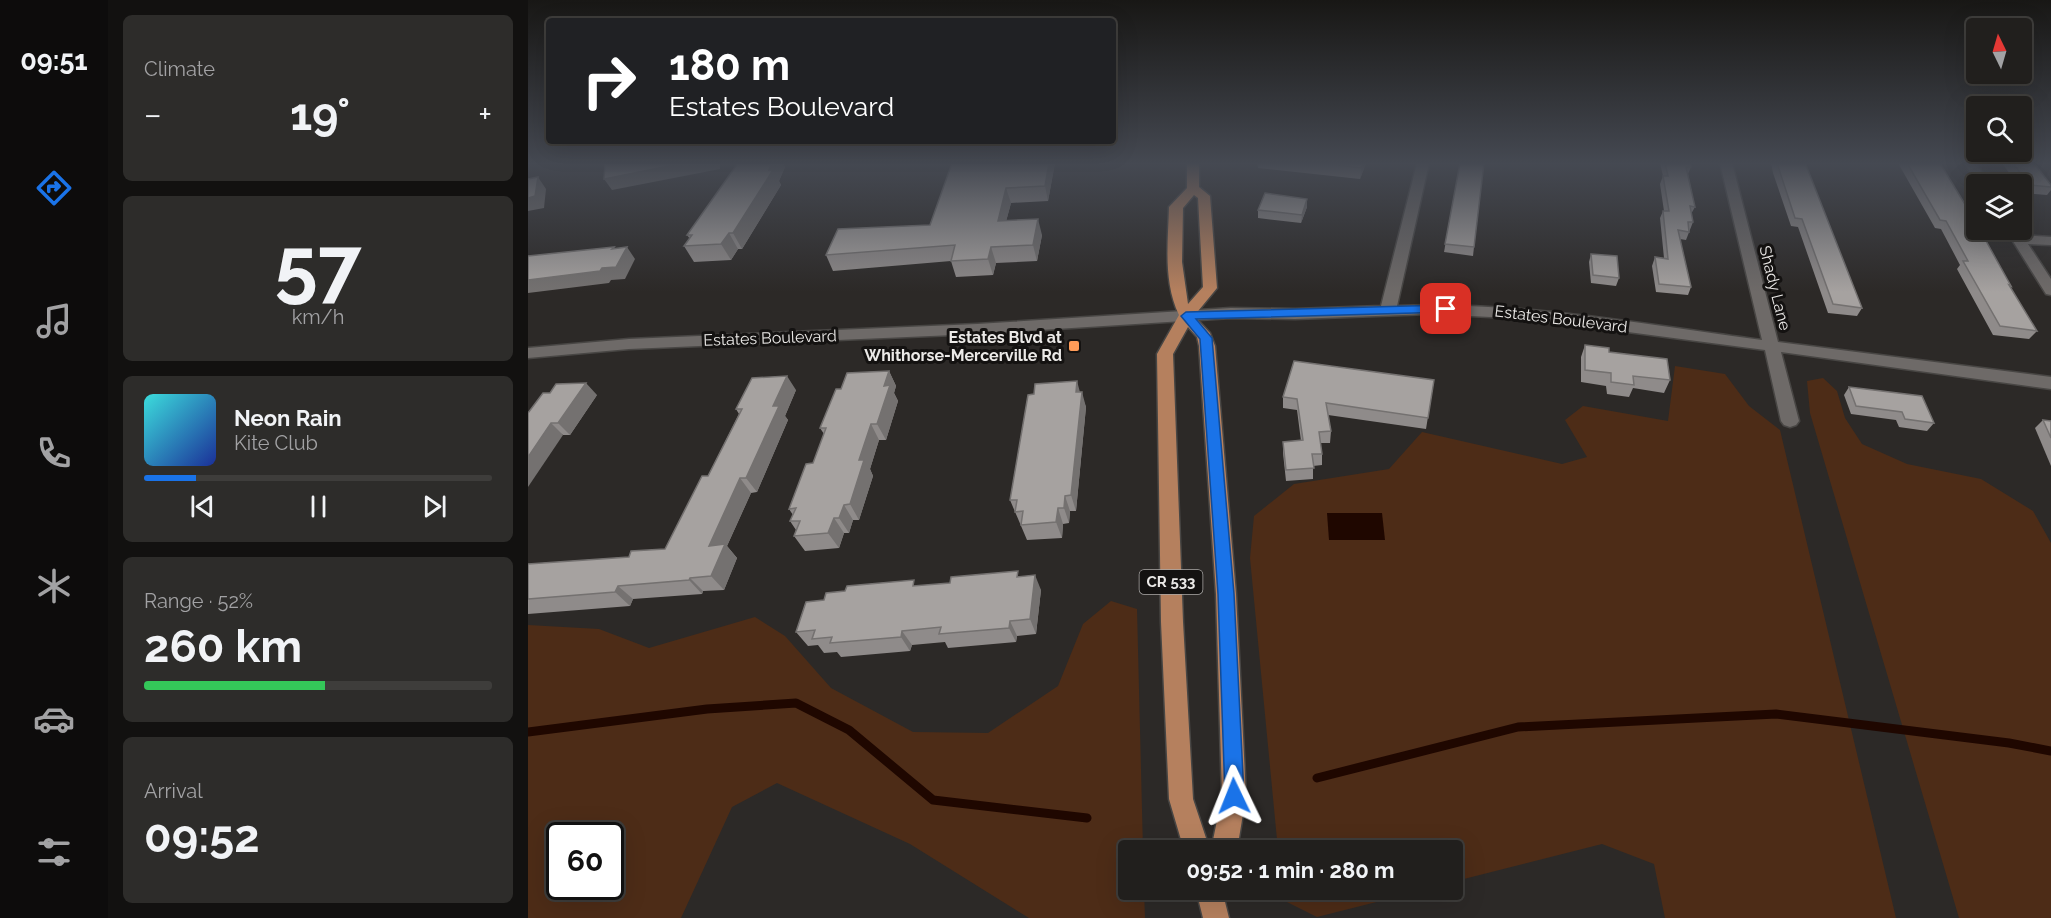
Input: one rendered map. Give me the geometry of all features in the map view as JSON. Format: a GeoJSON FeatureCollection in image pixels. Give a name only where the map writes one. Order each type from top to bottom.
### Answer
{"type":"FeatureCollection","features":[{"type":"Feature","properties":{"kind":"main road","name":"CR 533"},"geometry":{"type":"LineString","coordinates":[[1177,206],[1175,282],[1186,316],[1206,338],[1226,594],[1234,796],[1226,840]]}},
{"type":"Feature","properties":{"kind":"main road","name":"CR 533"},"geometry":{"type":"LineString","coordinates":[[1194,840],[1181,799],[1172,610],[1165,354],[1186,316],[1210,288],[1205,206]]}},
{"type":"Feature","properties":{"kind":"street"},"geometry":{"type":"LineString","coordinates":[[1388,310],[1413,206]]}},
{"type":"Feature","properties":{"kind":"street","name":"Shady Lane"},"geometry":{"type":"LineString","coordinates":[[1736,206],[1790,421]]}},
{"type":"Feature","properties":{"kind":"street"},"geometry":{"type":"LineString","coordinates":[[2032,237],[2051,241]]}},
{"type":"Feature","properties":{"kind":"street"},"geometry":{"type":"LineString","coordinates":[[2020,240],[2051,291]]}},
{"type":"Feature","properties":{"kind":"street","name":"Estates Boulevard"},"geometry":{"type":"LineString","coordinates":[[528,353],[629,344],[977,329],[1186,316],[1388,310],[1479,310],[1529,314],[2051,383]]}},
{"type":"Feature","properties":{"kind":"shaded area"},"geometry":{"type":"Polygon","coordinates":[[[1675,366],[1725,374],[1749,406],[1780,430],[1896,918],[1665,918],[1654,864],[1602,844],[1463,879],[1463,840],[1277,840],[1250,558],[1254,516],[1294,484],[1389,469],[1422,432],[1562,464],[1587,457],[1565,420],[1583,406],[1668,421],[1675,366]]]}},
{"type":"Feature","properties":{"kind":"shaded area"},"geometry":{"type":"Polygon","coordinates":[[[1823,378],[1837,391],[1845,418],[1862,444],[1907,464],[1981,479],[2033,511],[2051,543],[2051,918],[1959,918],[1810,413],[1807,381],[1823,378]]]}},
{"type":"Feature","properties":{"kind":"shaded area"},"geometry":{"type":"Polygon","coordinates":[[[1327,513],[1382,513],[1385,540],[1329,540],[1327,513]]]}},
{"type":"Feature","properties":{"kind":"shaded area"},"geometry":{"type":"Polygon","coordinates":[[[1111,601],[1137,609],[1143,840],[1118,840],[1118,900],[1144,900],[1145,918],[1029,918],[910,844],[777,783],[732,807],[681,918],[528,918],[528,625],[599,629],[649,648],[755,617],[785,636],[831,688],[913,732],[988,733],[1058,686],[1083,624],[1111,601]]]}},
{"type":"Feature","properties":{"kind":"shaded area"},"geometry":{"type":"Polygon","coordinates":[[[1283,900],[1384,900],[1317,917],[1283,900]]]}},
{"type":"Feature","properties":{"kind":"building"},"geometry":{"type":"Polygon","coordinates":[[[708,206],[750,206],[733,233],[729,233],[721,244],[684,246],[692,235],[687,235],[708,206]]]}},
{"type":"Feature","properties":{"kind":"building"},"geometry":{"type":"Polygon","coordinates":[[[937,206],[1002,206],[998,221],[1038,219],[1033,245],[991,247],[988,259],[951,261],[955,245],[826,255],[838,229],[930,225],[937,206]]]}},
{"type":"Feature","properties":{"kind":"building"},"geometry":{"type":"Polygon","coordinates":[[[1260,206],[1305,206],[1302,215],[1258,210],[1260,206]]]}},
{"type":"Feature","properties":{"kind":"building"},"geometry":{"type":"Polygon","coordinates":[[[1452,206],[1479,206],[1474,247],[1445,244],[1452,206]]]}},
{"type":"Feature","properties":{"kind":"building"},"geometry":{"type":"Polygon","coordinates":[[[1668,206],[1695,206],[1690,206],[1693,222],[1688,222],[1689,232],[1678,230],[1691,287],[1659,284],[1655,257],[1668,259],[1663,211],[1669,211],[1668,206]]]}},
{"type":"Feature","properties":{"kind":"building"},"geometry":{"type":"Polygon","coordinates":[[[1791,206],[1822,206],[1862,308],[1833,304],[1802,219],[1795,218],[1791,206]]]}},
{"type":"Feature","properties":{"kind":"building"},"geometry":{"type":"Polygon","coordinates":[[[1932,206],[1966,206],[1966,240],[1986,240],[2037,331],[2000,326],[1963,261],[1968,261],[1946,221],[1940,220],[1932,206]]]}},
{"type":"Feature","properties":{"kind":"building"},"geometry":{"type":"Polygon","coordinates":[[[614,247],[612,249],[627,247],[616,267],[528,280],[528,256],[614,247]]]}},
{"type":"Feature","properties":{"kind":"building"},"geometry":{"type":"Polygon","coordinates":[[[1591,254],[1617,256],[1619,278],[1593,275],[1591,254]]]}},
{"type":"Feature","properties":{"kind":"building"},"geometry":{"type":"Polygon","coordinates":[[[1585,345],[1609,348],[1609,352],[1667,359],[1670,380],[1633,376],[1634,385],[1611,382],[1611,373],[1585,370],[1585,345]]]}},
{"type":"Feature","properties":{"kind":"building"},"geometry":{"type":"Polygon","coordinates":[[[1294,361],[1434,380],[1428,418],[1326,403],[1331,431],[1319,432],[1322,454],[1312,454],[1314,468],[1286,470],[1283,442],[1303,440],[1297,399],[1283,397],[1294,361]]]}},
{"type":"Feature","properties":{"kind":"building"},"geometry":{"type":"Polygon","coordinates":[[[889,371],[884,386],[890,385],[877,424],[871,424],[859,460],[864,460],[850,504],[844,505],[839,518],[834,518],[828,533],[794,536],[800,521],[790,521],[796,508],[789,509],[806,464],[813,463],[826,428],[820,428],[836,389],[841,389],[847,373],[889,371]]]}},
{"type":"Feature","properties":{"kind":"building"},"geometry":{"type":"Polygon","coordinates":[[[787,376],[773,406],[779,406],[746,478],[740,478],[709,546],[725,544],[711,576],[618,586],[615,592],[528,599],[528,564],[629,557],[631,551],[665,549],[702,476],[708,476],[742,409],[736,409],[752,378],[787,376]]]}},
{"type":"Feature","properties":{"kind":"building"},"geometry":{"type":"Polygon","coordinates":[[[1077,381],[1076,392],[1082,392],[1071,495],[1065,496],[1064,508],[1058,508],[1056,522],[1021,525],[1023,511],[1015,512],[1017,500],[1010,500],[1028,395],[1034,394],[1035,384],[1077,381]]]}},
{"type":"Feature","properties":{"kind":"building"},"geometry":{"type":"Polygon","coordinates":[[[586,383],[558,423],[551,423],[528,457],[528,413],[543,393],[550,393],[556,384],[586,383]]]}},
{"type":"Feature","properties":{"kind":"building"},"geometry":{"type":"Polygon","coordinates":[[[1849,387],[1922,396],[1934,423],[1905,419],[1902,412],[1856,406],[1849,387]]]}},
{"type":"Feature","properties":{"kind":"building"},"geometry":{"type":"Polygon","coordinates":[[[2043,420],[2051,421],[2051,438],[2043,420]]]}},
{"type":"Feature","properties":{"kind":"building"},"geometry":{"type":"Polygon","coordinates":[[[1018,571],[1017,577],[1035,575],[1030,619],[1010,621],[1009,628],[939,634],[941,627],[902,631],[901,637],[830,643],[832,637],[812,639],[815,630],[796,632],[806,602],[824,600],[826,593],[845,591],[847,586],[914,580],[913,586],[950,583],[951,577],[1018,571]]]}},
{"type":"Feature","properties":{"kind":"waterway"},"geometry":{"type":"LineString","coordinates":[[528,732],[707,709],[796,703],[849,730],[933,800],[1087,818]]}},
{"type":"Feature","properties":{"kind":"waterway"},"geometry":{"type":"LineString","coordinates":[[1317,778],[1518,727],[1776,714],[2009,743],[2051,751]]}},
{"type":"Feature","properties":{"kind":"place","name":"Estates Blvd at Whithorse-Mercerville Rd"},"geometry":{"type":"Point","coordinates":[1074,346]}},
{"type":"Feature","properties":{"kind":"route"},"geometry":{"type":"LineString","coordinates":[[1234,796],[1226,594],[1206,338],[1186,316],[1446,309]]}}]}
